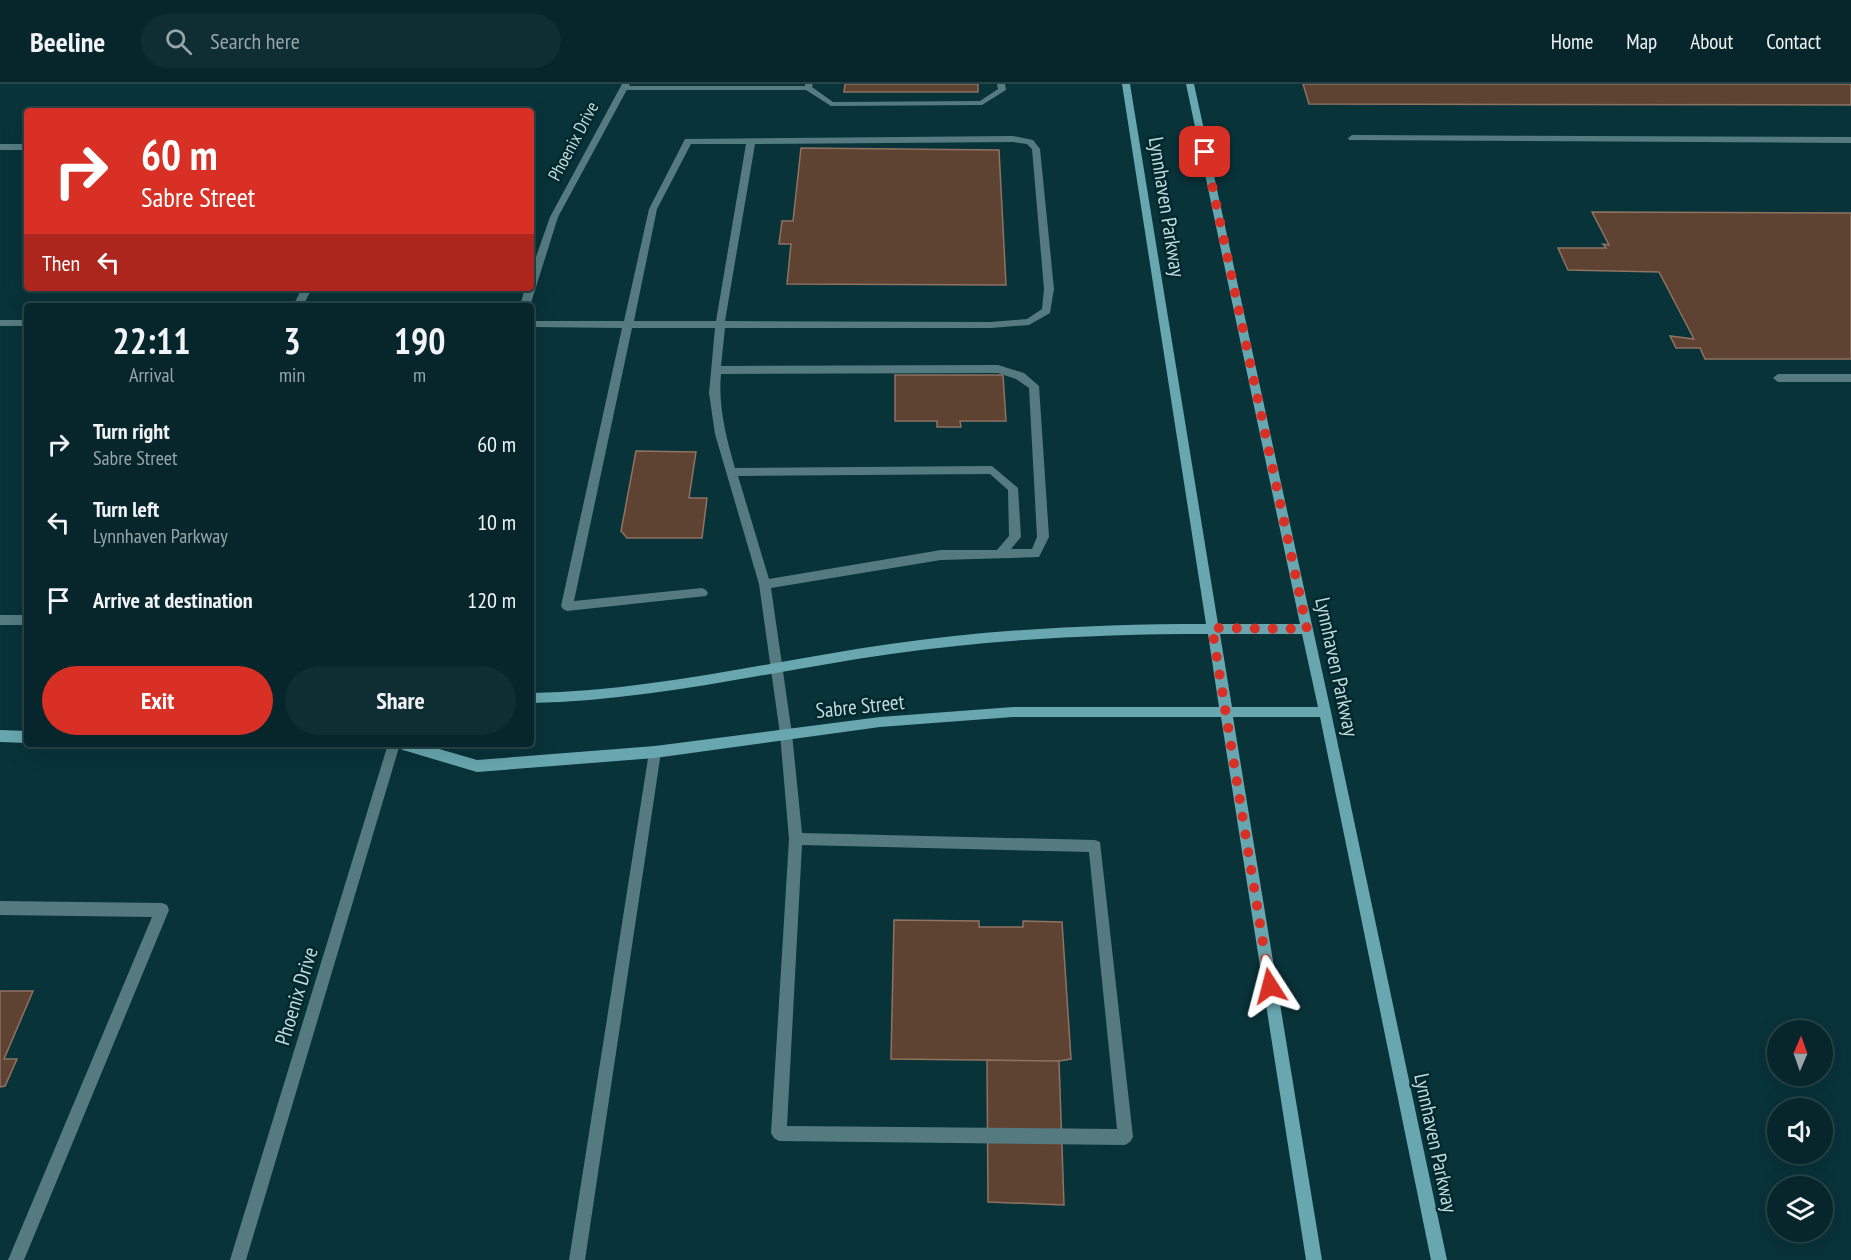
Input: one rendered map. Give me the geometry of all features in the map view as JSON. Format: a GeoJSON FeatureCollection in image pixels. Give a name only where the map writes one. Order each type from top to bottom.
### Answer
{"type":"FeatureCollection","features":[{"type":"Feature","properties":{"kind":"main road","name":"Lynnhaven Parkway"},"geometry":{"type":"LineString","coordinates":[[1126,84],[1314,1260]]}},
{"type":"Feature","properties":{"kind":"main road","name":"Lynnhaven Parkway"},"geometry":{"type":"LineString","coordinates":[[1190,84],[1325,712],[1439,1260]]}},
{"type":"Feature","properties":{"kind":"main road"},"geometry":{"type":"LineString","coordinates":[[534,698],[579,698],[777,669],[891,649],[1000,636],[1212,628],[1307,629]]}},
{"type":"Feature","properties":{"kind":"main road","name":"Sabre Street"},"geometry":{"type":"LineString","coordinates":[[414,747],[477,766],[655,752],[880,722],[1012,712],[1325,712]]}},
{"type":"Feature","properties":{"kind":"main road"},"geometry":{"type":"LineString","coordinates":[[0,736],[24,737]]}},
{"type":"Feature","properties":{"kind":"street"},"geometry":{"type":"LineString","coordinates":[[625,86],[809,86],[831,104],[982,103],[1002,90],[1001,84]]}},
{"type":"Feature","properties":{"kind":"street","name":"Phoenix Drive"},"geometry":{"type":"LineString","coordinates":[[534,278],[554,217],[625,86]]}},
{"type":"Feature","properties":{"kind":"street"},"geometry":{"type":"LineString","coordinates":[[1352,138],[1851,140]]}},
{"type":"Feature","properties":{"kind":"street"},"geometry":{"type":"LineString","coordinates":[[534,324],[629,325],[991,325],[1029,322],[1047,311],[1049,289],[1036,148],[1030,142],[1013,139],[688,141],[653,209],[629,325],[567,606],[702,593]]}},
{"type":"Feature","properties":{"kind":"street"},"geometry":{"type":"LineString","coordinates":[[751,141],[720,325],[714,393],[720,434],[765,584],[786,734],[796,839],[779,1132],[1125,1137],[1095,846],[796,839]]}},
{"type":"Feature","properties":{"kind":"street"},"geometry":{"type":"LineString","coordinates":[[0,147],[24,147]]}},
{"type":"Feature","properties":{"kind":"street"},"geometry":{"type":"LineString","coordinates":[[0,323],[24,323]]}},
{"type":"Feature","properties":{"kind":"street"},"geometry":{"type":"LineString","coordinates":[[716,370],[998,369],[1020,376],[1034,386],[1043,537],[1035,554],[941,555],[765,584]]}},
{"type":"Feature","properties":{"kind":"street"},"geometry":{"type":"LineString","coordinates":[[1778,378],[1851,378]]}},
{"type":"Feature","properties":{"kind":"street"},"geometry":{"type":"LineString","coordinates":[[732,472],[992,470],[1013,488],[1015,537],[1000,554]]}},
{"type":"Feature","properties":{"kind":"street"},"geometry":{"type":"LineString","coordinates":[[0,620],[24,620]]}},
{"type":"Feature","properties":{"kind":"street","name":"Phoenix Drive"},"geometry":{"type":"LineString","coordinates":[[238,1260],[393,747]]}},
{"type":"Feature","properties":{"kind":"street"},"geometry":{"type":"LineString","coordinates":[[577,1260],[655,752]]}},
{"type":"Feature","properties":{"kind":"street"},"geometry":{"type":"LineString","coordinates":[[0,908],[162,910],[16,1260]]}},
{"type":"Feature","properties":{"kind":"building"},"geometry":{"type":"Polygon","coordinates":[[[845,84],[978,84],[978,92],[844,92],[845,84]]]}},
{"type":"Feature","properties":{"kind":"building"},"geometry":{"type":"Polygon","coordinates":[[[1303,84],[1851,84],[1851,105],[1309,104],[1303,84]]]}},
{"type":"Feature","properties":{"kind":"building"},"geometry":{"type":"Polygon","coordinates":[[[801,148],[999,150],[1006,285],[787,284],[791,244],[779,244],[782,221],[793,221],[801,148]]]}},
{"type":"Feature","properties":{"kind":"building"},"geometry":{"type":"Polygon","coordinates":[[[1592,212],[1851,213],[1851,359],[1705,359],[1700,348],[1676,348],[1670,336],[1694,339],[1659,272],[1568,270],[1558,248],[1606,248],[1603,244],[1609,245],[1592,212]]]}},
{"type":"Feature","properties":{"kind":"building"},"geometry":{"type":"Polygon","coordinates":[[[895,375],[1003,375],[1006,421],[960,421],[961,427],[937,427],[937,421],[895,421],[895,375]]]}},
{"type":"Feature","properties":{"kind":"building"},"geometry":{"type":"Polygon","coordinates":[[[636,451],[696,452],[689,498],[707,498],[702,538],[627,538],[621,531],[636,451]]]}},
{"type":"Feature","properties":{"kind":"building"},"geometry":{"type":"Polygon","coordinates":[[[894,920],[979,921],[979,927],[1023,927],[1023,921],[1062,922],[1071,1059],[1059,1061],[891,1059],[894,920]]]}},
{"type":"Feature","properties":{"kind":"building"},"geometry":{"type":"Polygon","coordinates":[[[0,991],[33,991],[4,1059],[17,1059],[5,1086],[0,1087],[0,991]]]}},
{"type":"Feature","properties":{"kind":"building"},"geometry":{"type":"Polygon","coordinates":[[[987,1060],[1059,1061],[1064,1205],[988,1202],[987,1060]]]}},
{"type":"Feature","properties":{"kind":"route"},"geometry":{"type":"LineString","coordinates":[[1205,152],[1307,629],[1212,628],[1270,986]]}}]}
